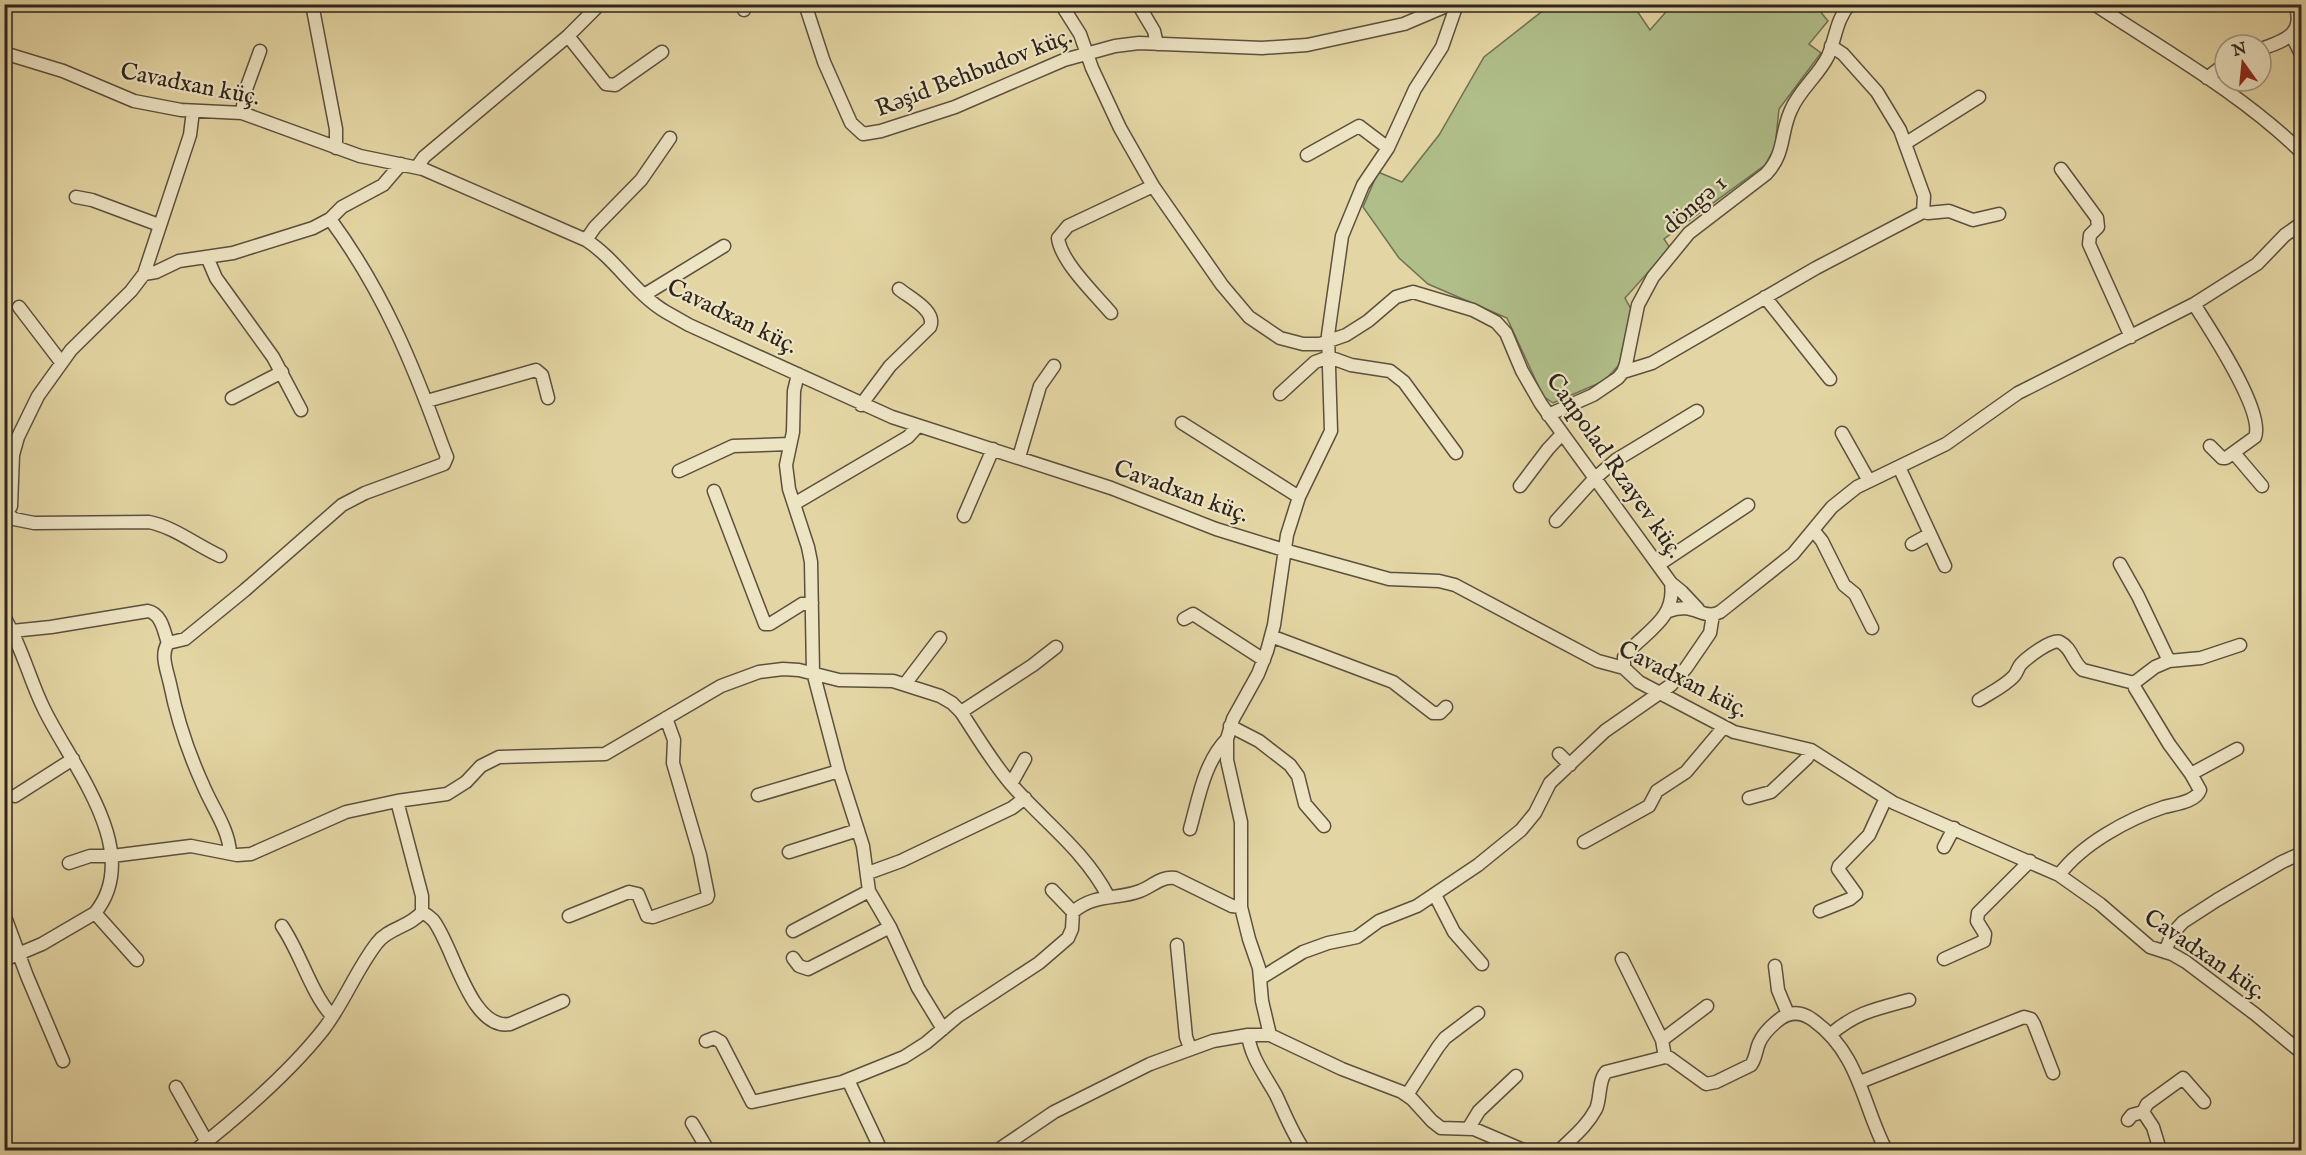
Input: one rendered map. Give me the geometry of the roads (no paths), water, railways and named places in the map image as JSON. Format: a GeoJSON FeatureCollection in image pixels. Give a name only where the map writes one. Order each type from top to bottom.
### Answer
{"type":"FeatureCollection","features":[{"type":"Feature","properties":{"kind":"street"},"geometry":{"type":"LineString","coordinates":[[312,4],[336,129],[336,148]]}},
{"type":"Feature","properties":{"kind":"street"},"geometry":{"type":"LineString","coordinates":[[417,167],[424,157],[568,36],[600,4]]}},
{"type":"Feature","properties":{"kind":"street","name":"Rəşid Behbudov küç."},"geometry":{"type":"LineString","coordinates":[[805,4],[817,44],[846,112],[857,130],[863,134],[871,134],[935,114],[1045,67],[1087,53],[1127,44],[1235,48],[1307,45],[1404,24],[1451,4]]}},
{"type":"Feature","properties":{"kind":"street","name":"Canpolad Rzayev küç."},"geometry":{"type":"LineString","coordinates":[[1061,4],[1080,34],[1092,69],[1120,128],[1153,186],[1222,285],[1249,317],[1269,331],[1293,342],[1312,344],[1328,342],[1356,330],[1390,302],[1407,293],[1420,294],[1473,310],[1490,318],[1502,327],[1530,386],[1548,415],[1671,583],[1672,598],[1669,611]]}},
{"type":"Feature","properties":{"kind":"street"},"geometry":{"type":"LineString","coordinates":[[1138,4],[1154,31],[1157,44]]}},
{"type":"Feature","properties":{"kind":"street"},"geometry":{"type":"LineString","coordinates":[[1190,829],[1209,764],[1229,733],[1264,660],[1271,636],[1284,550],[1299,497],[1331,430],[1328,342],[1330,313],[1342,236],[1363,185],[1388,148],[1415,89],[1442,46],[1457,4]]}},
{"type":"Feature","properties":{"kind":"street","name":"döngə 1"},"geometry":{"type":"LineString","coordinates":[[1623,372],[1638,305],[1646,287],[1689,232],[1774,166],[1781,150],[1790,111],[1824,62],[1841,17],[1850,4]]}},
{"type":"Feature","properties":{"kind":"street"},"geometry":{"type":"LineString","coordinates":[[1869,4],[1879,4]]}},
{"type":"Feature","properties":{"kind":"street"},"geometry":{"type":"LineString","coordinates":[[2094,4],[2207,78],[2283,136],[2301,153]]}},
{"type":"Feature","properties":{"kind":"street"},"geometry":{"type":"LineString","coordinates":[[2273,44],[2292,36],[2299,22],[2300,15],[2297,5]]}},
{"type":"Feature","properties":{"kind":"street"},"geometry":{"type":"LineString","coordinates":[[568,36],[606,84],[610,85],[615,85],[662,52]]}},
{"type":"Feature","properties":{"kind":"street"},"geometry":{"type":"LineString","coordinates":[[2292,36],[2301,56]]}},
{"type":"Feature","properties":{"kind":"street"},"geometry":{"type":"LineString","coordinates":[[1831,46],[1843,54],[1877,92],[1900,130],[1924,195],[1923,212]]}},
{"type":"Feature","properties":{"kind":"street"},"geometry":{"type":"LineString","coordinates":[[242,113],[245,92],[260,51]]}},
{"type":"Feature","properties":{"kind":"street","name":"Cavadxan küç."},"geometry":{"type":"LineString","coordinates":[[4,53],[63,71],[123,98],[193,111],[242,113],[336,148],[377,160],[417,167],[586,240],[603,253],[655,306],[689,325],[861,405],[918,426],[1018,457],[1121,492],[1216,529],[1284,550],[1389,579],[1439,581],[1455,585],[1598,661],[1624,668],[1639,682],[1723,728],[1742,735],[1811,750],[1886,798],[2059,875],[2100,904],[2145,944],[2186,962],[2263,1020],[2301,1053]]}},
{"type":"Feature","properties":{"kind":"street"},"geometry":{"type":"LineString","coordinates":[[2207,78],[2213,73]]}},
{"type":"Feature","properties":{"kind":"street"},"geometry":{"type":"LineString","coordinates":[[1906,144],[1979,97]]}},
{"type":"Feature","properties":{"kind":"street"},"geometry":{"type":"LineString","coordinates":[[193,111],[189,135],[144,274],[131,291],[61,362],[38,396],[18,437],[13,455],[11,506],[6,516],[34,523],[149,522],[161,525],[220,556]]}},
{"type":"Feature","properties":{"kind":"street"},"geometry":{"type":"LineString","coordinates":[[1307,155],[1359,126],[1388,148]]}},
{"type":"Feature","properties":{"kind":"street"},"geometry":{"type":"LineString","coordinates":[[586,240],[595,227],[640,180],[670,138]]}},
{"type":"Feature","properties":{"kind":"street"},"geometry":{"type":"LineString","coordinates":[[144,274],[156,272],[179,261],[233,253],[313,228],[330,219],[342,207],[383,185],[401,164]]}},
{"type":"Feature","properties":{"kind":"street"},"geometry":{"type":"LineString","coordinates":[[2061,169],[2097,218],[2098,227],[2090,235],[2089,244],[2131,337]]}},
{"type":"Feature","properties":{"kind":"street"},"geometry":{"type":"LineString","coordinates":[[1111,313],[1065,257],[1059,246],[1058,238],[1068,226],[1153,186]]}},
{"type":"Feature","properties":{"kind":"street"},"geometry":{"type":"LineString","coordinates":[[76,197],[92,200],[159,225]]}},
{"type":"Feature","properties":{"kind":"street"},"geometry":{"type":"LineString","coordinates":[[1548,415],[1593,394],[1613,382],[1623,372],[1652,363],[1816,268],[1923,212],[1949,212],[1973,220],[1999,214]]}},
{"type":"Feature","properties":{"kind":"street"},"geometry":{"type":"LineString","coordinates":[[230,853],[228,838],[191,759],[180,726],[165,660],[165,648],[168,643],[186,639],[342,505],[365,493],[444,464],[447,457],[427,401],[392,318],[348,242],[330,219]]}},
{"type":"Feature","properties":{"kind":"street"},"geometry":{"type":"LineString","coordinates":[[1624,668],[1624,657],[1627,653],[1669,611],[1683,606],[1713,615],[1720,612],[1782,563],[1841,499],[1869,481],[1946,444],[2018,393],[2194,304],[2257,264],[2285,235],[2301,223]]}},
{"type":"Feature","properties":{"kind":"street"},"geometry":{"type":"LineString","coordinates":[[644,295],[724,246]]}},
{"type":"Feature","properties":{"kind":"street"},"geometry":{"type":"LineString","coordinates":[[207,257],[216,278],[273,357],[301,410]]}},
{"type":"Feature","properties":{"kind":"street"},"geometry":{"type":"LineString","coordinates":[[861,405],[890,366],[930,327],[932,322],[930,314],[899,289]]}},
{"type":"Feature","properties":{"kind":"street"},"geometry":{"type":"LineString","coordinates":[[1765,297],[1830,379]]}},
{"type":"Feature","properties":{"kind":"street"},"geometry":{"type":"LineString","coordinates":[[2194,304],[2237,376],[2256,417],[2258,430],[2255,436],[2226,458],[2222,458],[2210,446]]}},
{"type":"Feature","properties":{"kind":"street"},"geometry":{"type":"LineString","coordinates":[[19,307],[61,362]]}},
{"type":"Feature","properties":{"kind":"street"},"geometry":{"type":"LineString","coordinates":[[1280,394],[1315,362],[1329,357],[1351,365],[1390,371],[1398,376],[1456,453]]}},
{"type":"Feature","properties":{"kind":"street"},"geometry":{"type":"LineString","coordinates":[[1018,457],[1040,386],[1054,366]]}},
{"type":"Feature","properties":{"kind":"street"},"geometry":{"type":"LineString","coordinates":[[427,401],[536,370],[542,375],[548,398]]}},
{"type":"Feature","properties":{"kind":"street"},"geometry":{"type":"LineString","coordinates":[[232,398],[282,372]]}},
{"type":"Feature","properties":{"kind":"street"},"geometry":{"type":"LineString","coordinates":[[798,374],[794,391],[794,424],[786,465],[794,504],[808,547],[813,672],[839,771],[858,830],[868,873],[869,891],[890,927],[918,988],[943,1029]]}},
{"type":"Feature","properties":{"kind":"street"},"geometry":{"type":"LineString","coordinates":[[1556,521],[1594,478],[1625,454],[1697,411]]}},
{"type":"Feature","properties":{"kind":"street"},"geometry":{"type":"LineString","coordinates":[[1182,423],[1299,497]]}},
{"type":"Feature","properties":{"kind":"street"},"geometry":{"type":"LineString","coordinates":[[794,504],[908,437],[918,426]]}},
{"type":"Feature","properties":{"kind":"street"},"geometry":{"type":"LineString","coordinates":[[1842,433],[1869,481]]}},
{"type":"Feature","properties":{"kind":"street"},"geometry":{"type":"LineString","coordinates":[[1520,486],[1562,434]]}},
{"type":"Feature","properties":{"kind":"street"},"geometry":{"type":"LineString","coordinates":[[679,471],[733,446],[789,444]]}},
{"type":"Feature","properties":{"kind":"street"},"geometry":{"type":"LineString","coordinates":[[964,516],[993,449]]}},
{"type":"Feature","properties":{"kind":"street"},"geometry":{"type":"LineString","coordinates":[[2234,453],[2262,486]]}},
{"type":"Feature","properties":{"kind":"street"},"geometry":{"type":"LineString","coordinates":[[1899,467],[1945,566]]}},
{"type":"Feature","properties":{"kind":"street"},"geometry":{"type":"LineString","coordinates":[[714,490],[765,624],[770,624],[802,604],[812,603]]}},
{"type":"Feature","properties":{"kind":"street"},"geometry":{"type":"LineString","coordinates":[[1658,565],[1748,505]]}},
{"type":"Feature","properties":{"kind":"street"},"geometry":{"type":"LineString","coordinates":[[1813,530],[1822,541],[1844,585],[1856,594],[1872,628]]}},
{"type":"Feature","properties":{"kind":"street"},"geometry":{"type":"LineString","coordinates":[[1912,544],[1930,534]]}},
{"type":"Feature","properties":{"kind":"street"},"geometry":{"type":"LineString","coordinates":[[2120,564],[2139,596],[2169,661]]}},
{"type":"Feature","properties":{"kind":"street"},"geometry":{"type":"LineString","coordinates":[[1671,583],[1700,611]]}},
{"type":"Feature","properties":{"kind":"street"},"geometry":{"type":"LineString","coordinates":[[12,631],[148,611],[159,617],[168,643]]}},
{"type":"Feature","properties":{"kind":"street"},"geometry":{"type":"LineString","coordinates":[[1184,619],[1193,614],[1264,660]]}},
{"type":"Feature","properties":{"kind":"street"},"geometry":{"type":"LineString","coordinates":[[1261,978],[1303,952],[1357,937],[1379,921],[1417,906],[1521,830],[1535,813],[1545,791],[1570,765],[1605,731],[1661,694],[1686,668],[1710,633],[1713,615]]}},
{"type":"Feature","properties":{"kind":"street"},"geometry":{"type":"LineString","coordinates":[[4,617],[44,709],[74,759],[98,808],[110,842],[112,856],[108,888],[95,913],[70,929],[4,960]]}},
{"type":"Feature","properties":{"kind":"street"},"geometry":{"type":"LineString","coordinates":[[1271,636],[1392,682],[1433,713],[1440,712],[1446,707]]}},
{"type":"Feature","properties":{"kind":"street"},"geometry":{"type":"LineString","coordinates":[[905,684],[940,638]]}},
{"type":"Feature","properties":{"kind":"street"},"geometry":{"type":"LineString","coordinates":[[1979,700],[2013,677],[2021,664],[2054,641],[2060,642],[2068,649],[2077,666],[2083,670],[2134,683]]}},
{"type":"Feature","properties":{"kind":"street"},"geometry":{"type":"LineString","coordinates":[[2134,683],[2155,667],[2169,661],[2201,658],[2240,645]]}},
{"type":"Feature","properties":{"kind":"street"},"geometry":{"type":"LineString","coordinates":[[961,712],[1033,666],[1056,647]]}},
{"type":"Feature","properties":{"kind":"street"},"geometry":{"type":"LineString","coordinates":[[69,863],[90,856],[112,856],[191,846],[237,855],[251,854],[346,812],[397,801],[447,794],[466,782],[481,766],[499,757],[605,754],[746,675],[783,669],[813,672],[839,680],[878,680],[905,684],[940,696],[952,703],[961,712],[1011,784],[1080,854],[1108,896]]}},
{"type":"Feature","properties":{"kind":"street"},"geometry":{"type":"LineString","coordinates":[[2059,875],[2070,862],[2116,828],[2195,797],[2200,790],[2139,696],[2134,683]]}},
{"type":"Feature","properties":{"kind":"street"},"geometry":{"type":"LineString","coordinates":[[569,916],[629,892],[638,894],[647,916],[652,917],[708,896],[700,855],[673,763],[674,740],[666,718]]}},
{"type":"Feature","properties":{"kind":"street"},"geometry":{"type":"LineString","coordinates":[[1584,842],[1649,806],[1657,791],[1686,772],[1723,728]]}},
{"type":"Feature","properties":{"kind":"street"},"geometry":{"type":"LineString","coordinates":[[1229,733],[1259,741],[1290,765],[1298,776],[1305,804],[1324,826]]}},
{"type":"Feature","properties":{"kind":"street"},"geometry":{"type":"LineString","coordinates":[[1229,733],[1227,760],[1241,822],[1242,907],[1261,978],[1262,1001],[1270,1035]]}},
{"type":"Feature","properties":{"kind":"street"},"geometry":{"type":"LineString","coordinates":[[2191,774],[2237,749]]}},
{"type":"Feature","properties":{"kind":"street"},"geometry":{"type":"LineString","coordinates":[[1749,798],[1772,792],[1807,758],[1811,750]]}},
{"type":"Feature","properties":{"kind":"street"},"geometry":{"type":"LineString","coordinates":[[1559,754],[1570,765]]}},
{"type":"Feature","properties":{"kind":"street"},"geometry":{"type":"LineString","coordinates":[[15,796],[74,759]]}},
{"type":"Feature","properties":{"kind":"street"},"geometry":{"type":"LineString","coordinates":[[1011,784],[1025,759]]}},
{"type":"Feature","properties":{"kind":"street"},"geometry":{"type":"LineString","coordinates":[[758,795],[839,771]]}},
{"type":"Feature","properties":{"kind":"street"},"geometry":{"type":"LineString","coordinates":[[868,873],[1012,808],[1025,798]]}},
{"type":"Feature","properties":{"kind":"street"},"geometry":{"type":"LineString","coordinates":[[1820,911],[1850,899],[1856,894],[1838,870],[1839,866],[1869,835],[1886,798]]}},
{"type":"Feature","properties":{"kind":"street"},"geometry":{"type":"LineString","coordinates":[[397,801],[422,896],[422,912]]}},
{"type":"Feature","properties":{"kind":"street"},"geometry":{"type":"LineString","coordinates":[[1944,847],[1954,828]]}},
{"type":"Feature","properties":{"kind":"street"},"geometry":{"type":"LineString","coordinates":[[789,852],[858,830]]}},
{"type":"Feature","properties":{"kind":"street"},"geometry":{"type":"LineString","coordinates":[[2165,952],[2172,934],[2183,922],[2282,862],[2301,854]]}},
{"type":"Feature","properties":{"kind":"street"},"geometry":{"type":"LineString","coordinates":[[1944,959],[1984,941],[1985,934],[1977,921],[1978,913],[2030,861]]}},
{"type":"Feature","properties":{"kind":"street"},"geometry":{"type":"LineString","coordinates":[[1073,912],[1083,905],[1108,896],[1130,894],[1168,877],[1175,878],[1232,906],[1242,907]]}},
{"type":"Feature","properties":{"kind":"street"},"geometry":{"type":"LineString","coordinates":[[706,1041],[714,1038],[721,1042],[752,1102],[848,1080],[904,1057],[926,1043],[958,1016],[1039,963],[1068,938],[1072,929],[1073,912],[1052,890]]}},
{"type":"Feature","properties":{"kind":"street"},"geometry":{"type":"LineString","coordinates":[[793,931],[869,891]]}},
{"type":"Feature","properties":{"kind":"street"},"geometry":{"type":"LineString","coordinates":[[1435,895],[1454,932],[1482,964]]}},
{"type":"Feature","properties":{"kind":"street"},"geometry":{"type":"LineString","coordinates":[[422,912],[434,922],[464,984],[481,1011],[492,1020],[502,1026],[510,1024],[563,1001]]}},
{"type":"Feature","properties":{"kind":"street"},"geometry":{"type":"LineString","coordinates":[[196,1150],[264,1092],[318,1036],[333,1016],[376,944],[387,934],[422,912]]}},
{"type":"Feature","properties":{"kind":"street"},"geometry":{"type":"LineString","coordinates":[[95,913],[137,960]]}},
{"type":"Feature","properties":{"kind":"street"},"geometry":{"type":"LineString","coordinates":[[4,914],[63,1061]]}},
{"type":"Feature","properties":{"kind":"street"},"geometry":{"type":"LineString","coordinates":[[282,926],[322,1002],[333,1016]]}},
{"type":"Feature","properties":{"kind":"street"},"geometry":{"type":"LineString","coordinates":[[793,958],[799,966],[808,969],[890,927]]}},
{"type":"Feature","properties":{"kind":"street"},"geometry":{"type":"LineString","coordinates":[[1177,945],[1186,1037],[1190,1048]]}},
{"type":"Feature","properties":{"kind":"street"},"geometry":{"type":"LineString","coordinates":[[1622,958],[1662,1040],[1665,1057]]}},
{"type":"Feature","properties":{"kind":"street"},"geometry":{"type":"LineString","coordinates":[[1774,966],[1778,990],[1788,1014]]}},
{"type":"Feature","properties":{"kind":"street"},"geometry":{"type":"LineString","coordinates":[[1831,1034],[1848,1020],[1864,1012],[1909,1000]]}},
{"type":"Feature","properties":{"kind":"street"},"geometry":{"type":"LineString","coordinates":[[1662,1040],[1707,1006]]}},
{"type":"Feature","properties":{"kind":"street"},"geometry":{"type":"LineString","coordinates":[[1407,1095],[1445,1038],[1478,1013]]}},
{"type":"Feature","properties":{"kind":"street"},"geometry":{"type":"LineString","coordinates":[[1560,1150],[1592,1117],[1599,1100],[1601,1080],[1606,1072],[1665,1057],[1670,1058],[1706,1084],[1716,1082],[1751,1065],[1763,1036],[1788,1014],[1806,1015],[1831,1034],[1840,1046],[1860,1082],[1886,1150]]}},
{"type":"Feature","properties":{"kind":"street"},"geometry":{"type":"LineString","coordinates":[[1860,1082],[2024,1017],[2031,1019],[2034,1024],[2053,1073]]}},
{"type":"Feature","properties":{"kind":"street"},"geometry":{"type":"LineString","coordinates":[[1248,1035],[1254,1058],[1274,1092],[1291,1131],[1304,1150]]}},
{"type":"Feature","properties":{"kind":"street"},"geometry":{"type":"LineString","coordinates":[[998,1150],[1070,1103],[1150,1064],[1213,1041],[1248,1035],[1270,1035],[1342,1069],[1407,1095],[1441,1128],[1483,1132],[1523,1150]]}},
{"type":"Feature","properties":{"kind":"street"},"geometry":{"type":"LineString","coordinates":[[1468,1129],[1479,1111],[1516,1076]]}},
{"type":"Feature","properties":{"kind":"street"},"geometry":{"type":"LineString","coordinates":[[2144,1112],[2147,1104],[2180,1078],[2186,1079],[2204,1102]]}},
{"type":"Feature","properties":{"kind":"street"},"geometry":{"type":"LineString","coordinates":[[848,1080],[881,1150]]}},
{"type":"Feature","properties":{"kind":"street"},"geometry":{"type":"LineString","coordinates":[[176,1087],[207,1142]]}},
{"type":"Feature","properties":{"kind":"street"},"geometry":{"type":"LineString","coordinates":[[2128,1120],[2134,1114],[2144,1112]]}},
{"type":"Feature","properties":{"kind":"street"},"geometry":{"type":"LineString","coordinates":[[2144,1112],[2153,1127],[2160,1150]]}},
{"type":"Feature","properties":{"kind":"street"},"geometry":{"type":"LineString","coordinates":[[692,1123],[708,1150]]}}]}
